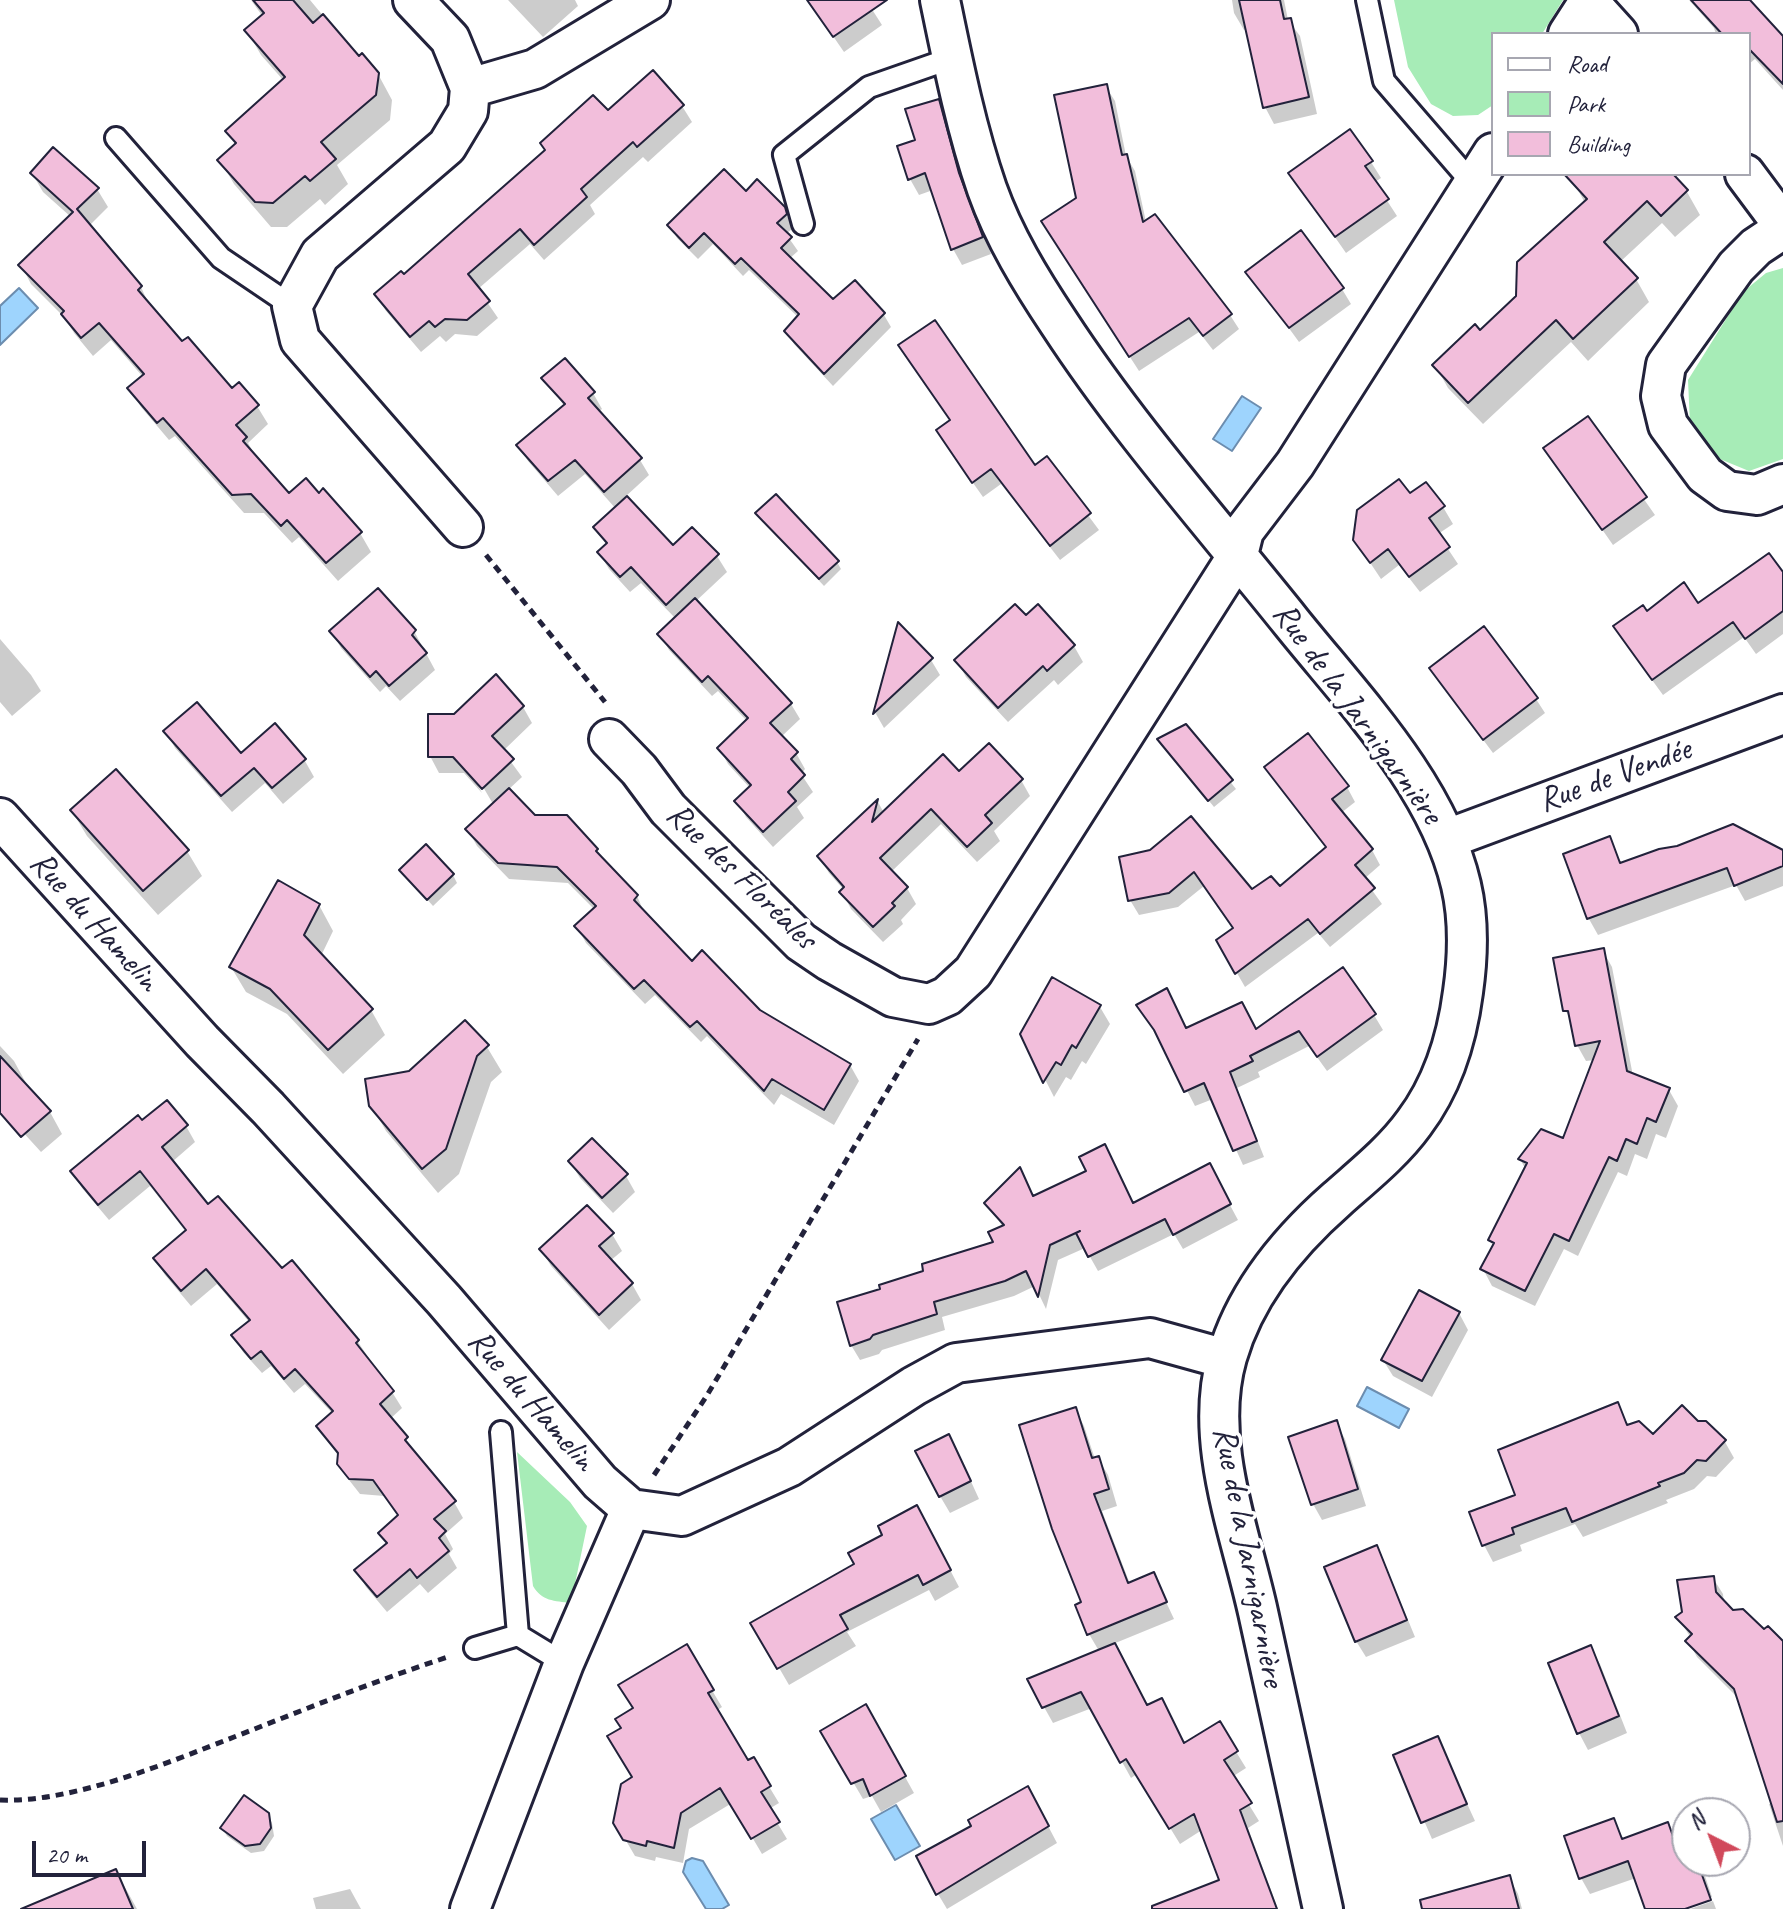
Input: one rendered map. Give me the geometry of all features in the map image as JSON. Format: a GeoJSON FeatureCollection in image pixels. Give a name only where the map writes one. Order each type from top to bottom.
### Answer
{"type":"FeatureCollection","features":[{"type":"Feature","properties":{"kind":"street"},"geometry":{"type":"LineString","coordinates":[[413,0],[450,39],[470,88],[468,111],[447,146],[320,255],[292,306],[300,340],[463,527]]}},
{"type":"Feature","properties":{"kind":"street"},"geometry":{"type":"LineString","coordinates":[[470,88],[535,69],[650,0]]}},
{"type":"Feature","properties":{"kind":"street","name":"Rue de la Jarnigarnière"},"geometry":{"type":"LineString","coordinates":[[940,0],[952,58],[988,190],[1012,246],[1100,386],[1365,714],[1416,783],[1447,839],[1465,905],[1467,961],[1458,1030],[1439,1079],[1416,1122],[1372,1170],[1333,1202],[1270,1270],[1245,1307],[1226,1359],[1218,1406],[1224,1472],[1258,1611],[1323,1909]]}},
{"type":"Feature","properties":{"kind":"street"},"geometry":{"type":"LineString","coordinates":[[1569,32],[1589,1],[1616,32]]}},
{"type":"Feature","properties":{"kind":"street"},"geometry":{"type":"LineString","coordinates":[[929,1004],[947,996],[973,972],[1238,555],[1244,531],[1295,464],[1491,156]]}},
{"type":"Feature","properties":{"kind":"street"},"geometry":{"type":"LineString","coordinates":[[1746,176],[1783,227],[1736,267],[1666,365],[1661,396],[1668,425],[1705,475],[1727,491],[1757,495],[1783,484]]}},
{"type":"Feature","properties":{"kind":"street","name":"Rue de Vendée"},"geometry":{"type":"LineString","coordinates":[[1447,839],[1783,714]]}},
{"type":"Feature","properties":{"kind":"street","name":"Rue des Floréales"},"geometry":{"type":"LineString","coordinates":[[609,739],[639,770],[668,809],[801,942],[893,997],[929,1004]]}},
{"type":"Feature","properties":{"kind":"street","name":"Rue du Hamelin"},"geometry":{"type":"LineString","coordinates":[[0,818],[444,1300],[600,1482],[631,1509]]}},
{"type":"Feature","properties":{"kind":"street"},"geometry":{"type":"LineString","coordinates":[[470,1909],[564,1663],[631,1509],[682,1516],[696,1510],[789,1467],[914,1386],[956,1363],[1150,1338],[1226,1359]]}},
{"type":"Feature","properties":{"kind":"lane"},"geometry":{"type":"LineString","coordinates":[[1367,0],[1384,81],[1473,184]]}},
{"type":"Feature","properties":{"kind":"lane"},"geometry":{"type":"LineString","coordinates":[[803,224],[784,155],[869,87],[952,58]]}},
{"type":"Feature","properties":{"kind":"lane"},"geometry":{"type":"LineString","coordinates":[[116,138],[221,258],[292,306]]}},
{"type":"Feature","properties":{"kind":"lane"},"geometry":{"type":"LineString","coordinates":[[501,1432],[518,1635]]}},
{"type":"Feature","properties":{"kind":"lane"},"geometry":{"type":"LineString","coordinates":[[475,1648],[518,1635],[564,1663]]}},
{"type":"Feature","properties":{"kind":"path"},"geometry":{"type":"LineString","coordinates":[[463,527],[605,699],[609,739]]}},
{"type":"Feature","properties":{"kind":"path"},"geometry":{"type":"LineString","coordinates":[[631,1509],[706,1397],[919,1037],[929,1004]]}},
{"type":"Feature","properties":{"kind":"path"},"geometry":{"type":"LineString","coordinates":[[0,1800],[75,1791],[170,1762],[378,1680],[475,1648]]}},
{"type":"Feature","properties":{"kind":"green space"},"geometry":{"type":"Polygon","coordinates":[[[1394,0],[1563,0],[1543,32],[1491,32],[1491,106],[1478,115],[1453,116],[1431,104],[1408,67],[1394,0]]]}},
{"type":"Feature","properties":{"kind":"green space"},"geometry":{"type":"Polygon","coordinates":[[[1783,268],[1783,459],[1749,471],[1715,457],[1690,424],[1688,380],[1743,292],[1766,273],[1783,268]]]}},
{"type":"Feature","properties":{"kind":"green space"},"geometry":{"type":"Polygon","coordinates":[[[517,1452],[570,1502],[587,1526],[571,1603],[544,1597],[533,1586],[517,1452]]]}},
{"type":"Feature","properties":{"kind":"water"},"geometry":{"type":"Polygon","coordinates":[[[19,288],[38,308],[0,345],[0,306],[19,288]]]}},
{"type":"Feature","properties":{"kind":"water"},"geometry":{"type":"Polygon","coordinates":[[[1242,396],[1261,408],[1232,451],[1213,439],[1242,396]]]}},
{"type":"Feature","properties":{"kind":"water"},"geometry":{"type":"Polygon","coordinates":[[[1367,1387],[1409,1409],[1399,1428],[1357,1406],[1367,1387]]]}},
{"type":"Feature","properties":{"kind":"water"},"geometry":{"type":"Polygon","coordinates":[[[896,1805],[920,1846],[895,1860],[871,1819],[896,1805]]]}},
{"type":"Feature","properties":{"kind":"water"},"geometry":{"type":"Polygon","coordinates":[[[692,1858],[703,1861],[729,1905],[722,1909],[706,1909],[683,1872],[686,1861],[692,1858]]]}},
{"type":"Feature","properties":{"kind":"building"},"geometry":{"type":"Polygon","coordinates":[[[253,0],[293,0],[313,23],[323,14],[359,56],[362,53],[379,73],[376,95],[321,142],[336,159],[310,181],[305,176],[273,203],[255,202],[217,160],[236,143],[225,131],[285,77],[244,30],[264,13],[253,0]]]}},
{"type":"Feature","properties":{"kind":"building"},"geometry":{"type":"Polygon","coordinates":[[[807,0],[887,0],[833,37],[807,0]]]}},
{"type":"Feature","properties":{"kind":"building"},"geometry":{"type":"Polygon","coordinates":[[[1239,0],[1280,0],[1284,19],[1291,18],[1309,97],[1263,108],[1239,0]]]}},
{"type":"Feature","properties":{"kind":"building"},"geometry":{"type":"Polygon","coordinates":[[[1691,0],[1750,0],[1783,36],[1783,84],[1751,51],[1751,32],[1720,32],[1691,0]]]}},
{"type":"Feature","properties":{"kind":"building"},"geometry":{"type":"Polygon","coordinates":[[[653,70],[684,105],[637,147],[633,142],[581,189],[587,197],[534,245],[520,229],[468,274],[490,301],[467,320],[445,319],[435,327],[429,321],[410,337],[374,294],[401,271],[404,274],[545,150],[540,143],[593,95],[608,110],[653,70]]]}},
{"type":"Feature","properties":{"kind":"building"},"geometry":{"type":"Polygon","coordinates":[[[1107,84],[1122,155],[1127,154],[1143,222],[1155,214],[1232,314],[1203,336],[1189,318],[1129,357],[1041,221],[1076,198],[1054,95],[1107,84]]]}},
{"type":"Feature","properties":{"kind":"building"},"geometry":{"type":"Polygon","coordinates":[[[939,99],[959,173],[983,237],[951,250],[925,173],[908,180],[897,146],[915,140],[905,109],[939,99]]]}},
{"type":"Feature","properties":{"kind":"building"},"geometry":{"type":"Polygon","coordinates":[[[1350,129],[1373,161],[1365,166],[1389,199],[1335,237],[1288,173],[1350,129]]]}},
{"type":"Feature","properties":{"kind":"building"},"geometry":{"type":"Polygon","coordinates":[[[53,147],[99,188],[77,209],[142,286],[138,290],[182,341],[188,337],[232,388],[239,382],[259,405],[236,425],[247,437],[243,441],[289,493],[306,478],[319,493],[323,488],[362,532],[326,563],[287,520],[281,526],[251,494],[232,495],[163,418],[157,423],[127,388],[144,374],[99,323],[81,338],[61,314],[64,311],[18,265],[73,212],[30,173],[53,147]]]}},
{"type":"Feature","properties":{"kind":"building"},"geometry":{"type":"Polygon","coordinates":[[[724,169],[746,191],[757,179],[785,207],[787,214],[777,223],[792,237],[781,248],[833,299],[855,280],[885,313],[824,374],[784,331],[799,314],[741,258],[735,264],[704,233],[689,248],[667,225],[724,169]]]}},
{"type":"Feature","properties":{"kind":"building"},"geometry":{"type":"Polygon","coordinates":[[[1566,176],[1675,176],[1688,190],[1661,216],[1647,201],[1604,242],[1638,278],[1573,339],[1556,320],[1468,403],[1432,365],[1475,324],[1480,330],[1516,296],[1517,262],[1587,199],[1566,176]]]}},
{"type":"Feature","properties":{"kind":"building"},"geometry":{"type":"Polygon","coordinates":[[[1301,230],[1344,288],[1289,328],[1245,272],[1301,230]]]}},
{"type":"Feature","properties":{"kind":"building"},"geometry":{"type":"Polygon","coordinates":[[[935,320],[1035,465],[1047,456],[1091,513],[1050,546],[991,469],[972,483],[936,430],[950,420],[898,345],[935,320]]]}},
{"type":"Feature","properties":{"kind":"building"},"geometry":{"type":"Polygon","coordinates":[[[565,358],[595,392],[588,398],[642,458],[604,492],[575,460],[548,481],[516,445],[565,404],[541,378],[565,358]]]}},
{"type":"Feature","properties":{"kind":"building"},"geometry":{"type":"Polygon","coordinates":[[[1588,416],[1647,497],[1602,530],[1543,448],[1588,416]]]}},
{"type":"Feature","properties":{"kind":"building"},"geometry":{"type":"Polygon","coordinates":[[[1399,479],[1410,493],[1426,482],[1445,506],[1429,518],[1450,547],[1409,577],[1388,549],[1370,563],[1353,540],[1357,510],[1399,479]]]}},
{"type":"Feature","properties":{"kind":"building"},"geometry":{"type":"Polygon","coordinates":[[[776,494],[839,561],[819,579],[755,513],[776,494]]]}},
{"type":"Feature","properties":{"kind":"building"},"geometry":{"type":"Polygon","coordinates":[[[627,496],[673,545],[692,527],[719,554],[666,605],[631,567],[620,577],[597,552],[607,543],[593,527],[627,496]]]}},
{"type":"Feature","properties":{"kind":"building"},"geometry":{"type":"Polygon","coordinates":[[[1769,553],[1783,572],[1783,611],[1745,639],[1733,622],[1652,680],[1613,626],[1643,605],[1647,611],[1684,582],[1698,603],[1769,553]]]}},
{"type":"Feature","properties":{"kind":"building"},"geometry":{"type":"Polygon","coordinates":[[[378,588],[416,630],[412,635],[427,653],[389,686],[376,671],[370,677],[329,631],[378,588]]]}},
{"type":"Feature","properties":{"kind":"building"},"geometry":{"type":"Polygon","coordinates":[[[695,598],[792,703],[770,723],[798,752],[791,759],[805,775],[788,792],[796,801],[763,832],[734,801],[751,785],[717,748],[748,718],[708,676],[702,682],[657,634],[695,598]]]}},
{"type":"Feature","properties":{"kind":"building"},"geometry":{"type":"Polygon","coordinates":[[[1015,604],[1026,615],[1038,604],[1075,645],[1047,671],[1043,666],[998,708],[954,660],[1015,604]]]}},
{"type":"Feature","properties":{"kind":"building"},"geometry":{"type":"Polygon","coordinates":[[[898,622],[933,658],[873,714],[898,622]]]}},
{"type":"Feature","properties":{"kind":"building"},"geometry":{"type":"Polygon","coordinates":[[[1484,626],[1538,698],[1483,740],[1429,668],[1484,626]]]}},
{"type":"Feature","properties":{"kind":"building"},"geometry":{"type":"Polygon","coordinates":[[[496,674],[524,706],[492,736],[514,759],[482,789],[453,757],[428,757],[428,714],[454,714],[496,674]]]}},
{"type":"Feature","properties":{"kind":"building"},"geometry":{"type":"Polygon","coordinates":[[[197,702],[241,753],[275,723],[306,759],[272,788],[254,768],[221,796],[163,731],[197,702]]]}},
{"type":"Feature","properties":{"kind":"building"},"geometry":{"type":"Polygon","coordinates":[[[1186,724],[1233,780],[1208,801],[1157,739],[1186,724]]]}},
{"type":"Feature","properties":{"kind":"building"},"geometry":{"type":"Polygon","coordinates":[[[1308,733],[1349,786],[1332,799],[1373,849],[1355,865],[1375,888],[1320,934],[1308,919],[1235,974],[1216,940],[1233,928],[1194,872],[1169,893],[1128,901],[1119,857],[1150,850],[1191,816],[1252,889],[1271,876],[1280,886],[1326,847],[1264,767],[1308,733]]]}},
{"type":"Feature","properties":{"kind":"building"},"geometry":{"type":"Polygon","coordinates":[[[989,743],[1023,779],[985,815],[992,823],[967,847],[931,809],[880,858],[908,887],[892,903],[895,906],[873,927],[839,892],[844,887],[817,856],[878,799],[872,822],[943,754],[959,771],[989,743]]]}},
{"type":"Feature","properties":{"kind":"building"},"geometry":{"type":"Polygon","coordinates":[[[116,769],[189,850],[143,891],[70,810],[116,769]]]}},
{"type":"Feature","properties":{"kind":"building"},"geometry":{"type":"Polygon","coordinates":[[[509,788],[535,815],[567,815],[638,895],[634,900],[692,961],[702,950],[760,1010],[851,1064],[824,1110],[772,1079],[764,1091],[697,1021],[690,1027],[644,980],[634,989],[574,926],[596,906],[557,867],[498,863],[465,829],[509,788]]]}},
{"type":"Feature","properties":{"kind":"building"},"geometry":{"type":"Polygon","coordinates":[[[1733,824],[1783,850],[1783,866],[1734,886],[1727,868],[1587,919],[1563,854],[1610,836],[1620,863],[1677,846],[1733,824]]]}},
{"type":"Feature","properties":{"kind":"building"},"geometry":{"type":"Polygon","coordinates":[[[426,844],[454,874],[427,900],[399,870],[426,844]]]}},
{"type":"Feature","properties":{"kind":"building"},"geometry":{"type":"Polygon","coordinates":[[[278,880],[320,904],[304,935],[373,1009],[328,1050],[270,989],[229,967],[278,880]]]}},
{"type":"Feature","properties":{"kind":"building"},"geometry":{"type":"Polygon","coordinates":[[[1604,948],[1627,1071],[1670,1088],[1656,1122],[1647,1118],[1637,1144],[1626,1139],[1617,1161],[1609,1157],[1569,1241],[1554,1234],[1525,1291],[1480,1269],[1494,1243],[1488,1240],[1527,1163],[1518,1159],[1541,1129],[1563,1138],[1600,1041],[1575,1046],[1568,1011],[1563,1011],[1553,958],[1604,948]]]}},
{"type":"Feature","properties":{"kind":"building"},"geometry":{"type":"Polygon","coordinates":[[[1343,967],[1376,1014],[1317,1057],[1299,1031],[1250,1056],[1253,1061],[1230,1072],[1257,1141],[1233,1151],[1204,1083],[1184,1092],[1154,1030],[1136,1005],[1167,988],[1186,1028],[1242,1002],[1256,1029],[1343,967]]]}},
{"type":"Feature","properties":{"kind":"building"},"geometry":{"type":"Polygon","coordinates":[[[1052,977],[1101,1005],[1076,1048],[1072,1045],[1061,1065],[1056,1062],[1043,1083],[1020,1034],[1052,977]]]}},
{"type":"Feature","properties":{"kind":"building"},"geometry":{"type":"Polygon","coordinates":[[[465,1020],[489,1045],[477,1056],[446,1149],[422,1169],[369,1106],[365,1079],[409,1071],[465,1020]]]}},
{"type":"Feature","properties":{"kind":"building"},"geometry":{"type":"Polygon","coordinates":[[[0,1056],[51,1111],[21,1137],[0,1113],[0,1056]]]}},
{"type":"Feature","properties":{"kind":"building"},"geometry":{"type":"Polygon","coordinates":[[[167,1100],[188,1125],[162,1147],[208,1204],[218,1196],[282,1268],[292,1260],[359,1340],[356,1343],[394,1391],[380,1404],[408,1437],[405,1440],[456,1501],[434,1519],[446,1531],[439,1538],[449,1551],[417,1578],[410,1569],[377,1597],[354,1570],[387,1543],[378,1533],[398,1515],[373,1480],[349,1479],[337,1464],[338,1453],[316,1426],[333,1411],[295,1369],[284,1379],[261,1351],[251,1359],[231,1335],[250,1320],[206,1269],[181,1291],[153,1258],[186,1230],[140,1171],[98,1205],[70,1171],[138,1115],[142,1120],[167,1100]]]}},
{"type":"Feature","properties":{"kind":"building"},"geometry":{"type":"Polygon","coordinates":[[[592,1138],[628,1174],[602,1198],[568,1161],[592,1138]]]}},
{"type":"Feature","properties":{"kind":"building"},"geometry":{"type":"Polygon","coordinates":[[[1105,1144],[1133,1203],[1210,1163],[1231,1204],[1173,1235],[1165,1219],[1088,1257],[1076,1233],[1080,1231],[1050,1245],[1038,1297],[1026,1271],[1005,1281],[934,1302],[937,1314],[850,1346],[837,1302],[923,1271],[922,1264],[993,1242],[988,1232],[1004,1225],[984,1203],[1020,1167],[1033,1196],[1086,1171],[1079,1157],[1105,1144]]]}},
{"type":"Feature","properties":{"kind":"building"},"geometry":{"type":"Polygon","coordinates":[[[587,1205],[614,1233],[599,1246],[633,1283],[599,1315],[539,1249],[587,1205]]]}},
{"type":"Feature","properties":{"kind":"building"},"geometry":{"type":"Polygon","coordinates":[[[1419,1290],[1460,1312],[1422,1381],[1381,1360],[1419,1290]]]}},
{"type":"Feature","properties":{"kind":"building"},"geometry":{"type":"Polygon","coordinates":[[[1618,1402],[1627,1425],[1639,1421],[1653,1434],[1682,1405],[1698,1421],[1706,1421],[1726,1440],[1706,1461],[1697,1460],[1684,1473],[1658,1483],[1660,1486],[1572,1522],[1566,1508],[1512,1528],[1514,1534],[1482,1546],[1469,1512],[1515,1495],[1498,1450],[1618,1402]]]}},
{"type":"Feature","properties":{"kind":"building"},"geometry":{"type":"Polygon","coordinates":[[[1076,1407],[1092,1458],[1099,1456],[1109,1489],[1094,1494],[1128,1583],[1154,1572],[1167,1602],[1087,1635],[1075,1605],[1081,1602],[1052,1529],[1019,1425],[1076,1407]]]}},
{"type":"Feature","properties":{"kind":"building"},"geometry":{"type":"Polygon","coordinates":[[[1337,1420],[1358,1489],[1311,1505],[1288,1437],[1337,1420]]]}},
{"type":"Feature","properties":{"kind":"building"},"geometry":{"type":"Polygon","coordinates":[[[949,1434],[971,1481],[939,1497],[915,1451],[949,1434]]]}},
{"type":"Feature","properties":{"kind":"building"},"geometry":{"type":"Polygon","coordinates":[[[917,1505],[951,1570],[923,1585],[918,1575],[840,1615],[848,1629],[777,1669],[750,1623],[854,1564],[848,1553],[882,1535],[878,1526],[917,1505]]]}},
{"type":"Feature","properties":{"kind":"building"},"geometry":{"type":"Polygon","coordinates":[[[1377,1545],[1407,1620],[1355,1642],[1324,1567],[1377,1545]]]}},
{"type":"Feature","properties":{"kind":"building"},"geometry":{"type":"Polygon","coordinates":[[[1714,1576],[1716,1592],[1733,1610],[1743,1609],[1764,1629],[1768,1626],[1783,1641],[1783,1821],[1777,1822],[1734,1689],[1685,1641],[1692,1634],[1675,1617],[1682,1612],[1677,1580],[1714,1576]]]}},
{"type":"Feature","properties":{"kind":"building"},"geometry":{"type":"Polygon","coordinates":[[[1115,1643],[1147,1705],[1162,1698],[1184,1743],[1220,1721],[1238,1751],[1224,1760],[1252,1803],[1240,1810],[1277,1909],[1152,1909],[1152,1906],[1219,1880],[1194,1814],[1169,1829],[1126,1759],[1120,1763],[1081,1692],[1042,1708],[1027,1679],[1115,1643]]]}},
{"type":"Feature","properties":{"kind":"building"},"geometry":{"type":"Polygon","coordinates":[[[687,1644],[714,1690],[708,1693],[748,1760],[754,1757],[771,1786],[761,1792],[780,1822],[751,1839],[720,1788],[681,1813],[674,1848],[647,1841],[646,1846],[623,1840],[613,1823],[621,1784],[632,1777],[607,1736],[621,1728],[615,1719],[633,1708],[618,1685],[687,1644]]]}},
{"type":"Feature","properties":{"kind":"building"},"geometry":{"type":"Polygon","coordinates":[[[1591,1645],[1619,1716],[1577,1734],[1548,1663],[1591,1645]]]}},
{"type":"Feature","properties":{"kind":"building"},"geometry":{"type":"Polygon","coordinates":[[[866,1704],[906,1776],[870,1796],[863,1779],[851,1784],[820,1731],[866,1704]]]}},
{"type":"Feature","properties":{"kind":"building"},"geometry":{"type":"Polygon","coordinates":[[[1438,1736],[1467,1804],[1421,1823],[1393,1755],[1438,1736]]]}},
{"type":"Feature","properties":{"kind":"building"},"geometry":{"type":"Polygon","coordinates":[[[1028,1786],[1049,1826],[936,1895],[916,1856],[971,1826],[968,1820],[1028,1786]]]}},
{"type":"Feature","properties":{"kind":"building"},"geometry":{"type":"Polygon","coordinates":[[[244,1795],[269,1813],[271,1828],[260,1844],[245,1846],[220,1828],[244,1795]]]}},
{"type":"Feature","properties":{"kind":"building"},"geometry":{"type":"Polygon","coordinates":[[[1614,1818],[1622,1839],[1668,1822],[1671,1831],[1671,1877],[1703,1877],[1711,1900],[1685,1909],[1645,1909],[1628,1861],[1579,1879],[1564,1836],[1614,1818]]]}},
{"type":"Feature","properties":{"kind":"building"},"geometry":{"type":"Polygon","coordinates":[[[116,1869],[133,1909],[21,1909],[116,1869]]]}},
{"type":"Feature","properties":{"kind":"building"},"geometry":{"type":"Polygon","coordinates":[[[1510,1875],[1519,1909],[1422,1909],[1420,1900],[1510,1875]]]}}]}
